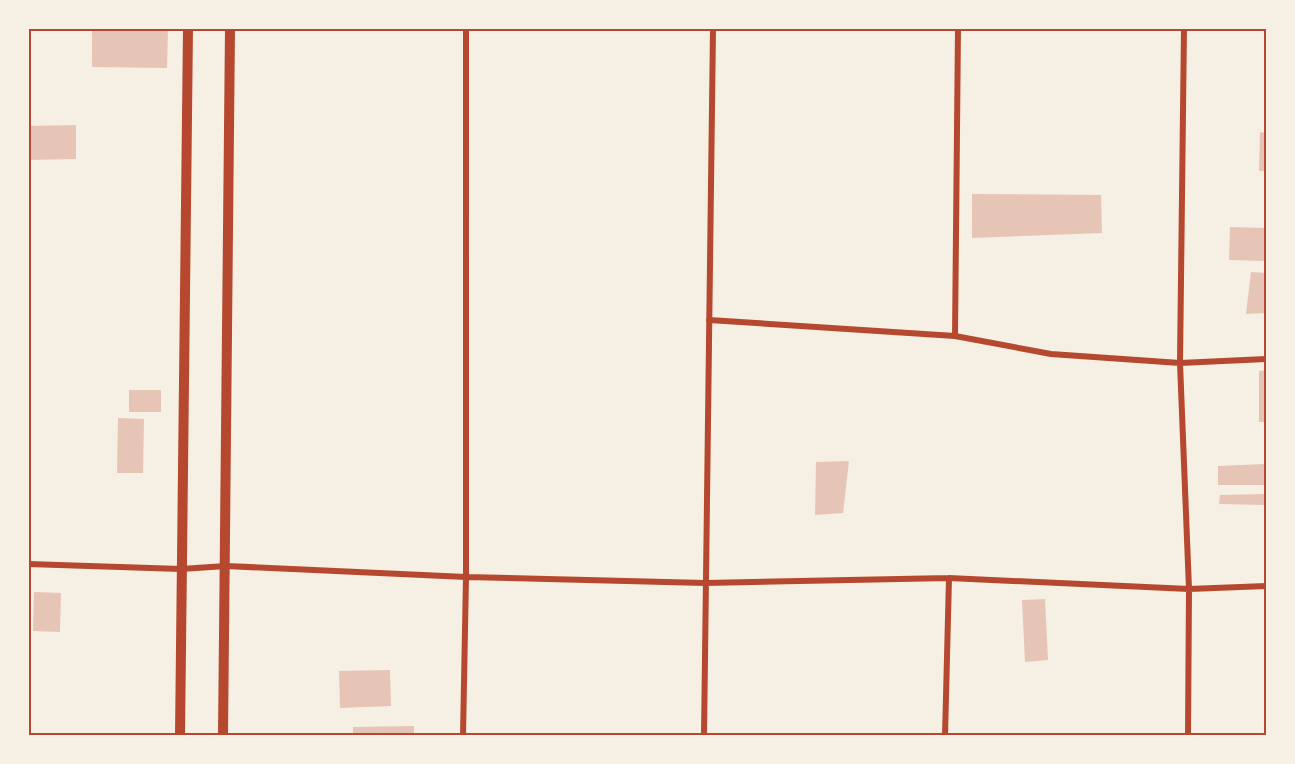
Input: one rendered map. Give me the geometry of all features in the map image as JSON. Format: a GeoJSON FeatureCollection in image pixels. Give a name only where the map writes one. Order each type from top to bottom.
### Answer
{"type":"FeatureCollection","features":[{"type":"Feature","properties":{"kind":"street"},"geometry":{"type":"LineString","coordinates":[[180,735],[188,28]]}},
{"type":"Feature","properties":{"kind":"street"},"geometry":{"type":"LineString","coordinates":[[223,735],[230,28]]}},
{"type":"Feature","properties":{"kind":"street"},"geometry":{"type":"LineString","coordinates":[[463,735],[466,577],[466,28]]}},
{"type":"Feature","properties":{"kind":"street"},"geometry":{"type":"LineString","coordinates":[[704,735],[713,28]]}},
{"type":"Feature","properties":{"kind":"street"},"geometry":{"type":"LineString","coordinates":[[955,336],[958,28]]}},
{"type":"Feature","properties":{"kind":"street"},"geometry":{"type":"LineString","coordinates":[[1184,28],[1180,363],[1189,589],[1188,735]]}},
{"type":"Feature","properties":{"kind":"street"},"geometry":{"type":"LineString","coordinates":[[709,320],[955,336],[1051,354],[1180,363],[1266,359]]}},
{"type":"Feature","properties":{"kind":"street"},"geometry":{"type":"LineString","coordinates":[[28,564],[181,569],[226,566],[466,577],[705,583],[949,578],[1189,589],[1266,586]]}},
{"type":"Feature","properties":{"kind":"street"},"geometry":{"type":"LineString","coordinates":[[945,735],[949,578]]}},
{"type":"Feature","properties":{"kind":"building"},"geometry":{"type":"Polygon","coordinates":[[[92,30],[168,31],[167,68],[92,67],[92,30]]]}},
{"type":"Feature","properties":{"kind":"building"},"geometry":{"type":"Polygon","coordinates":[[[76,125],[76,159],[28,160],[28,126],[76,125]]]}},
{"type":"Feature","properties":{"kind":"building"},"geometry":{"type":"Polygon","coordinates":[[[1260,132],[1266,133],[1266,171],[1259,171],[1260,132]]]}},
{"type":"Feature","properties":{"kind":"building"},"geometry":{"type":"Polygon","coordinates":[[[972,194],[1101,195],[1102,233],[972,238],[972,194]]]}},
{"type":"Feature","properties":{"kind":"building"},"geometry":{"type":"Polygon","coordinates":[[[1230,227],[1266,228],[1266,261],[1229,260],[1230,227]]]}},
{"type":"Feature","properties":{"kind":"building"},"geometry":{"type":"Polygon","coordinates":[[[1251,272],[1266,273],[1266,313],[1246,314],[1251,272]]]}},
{"type":"Feature","properties":{"kind":"building"},"geometry":{"type":"Polygon","coordinates":[[[1266,370],[1266,422],[1259,422],[1259,371],[1266,370]]]}},
{"type":"Feature","properties":{"kind":"building"},"geometry":{"type":"Polygon","coordinates":[[[129,390],[161,390],[161,412],[129,412],[129,390]]]}},
{"type":"Feature","properties":{"kind":"building"},"geometry":{"type":"Polygon","coordinates":[[[118,418],[144,419],[143,473],[117,473],[118,418]]]}},
{"type":"Feature","properties":{"kind":"building"},"geometry":{"type":"Polygon","coordinates":[[[849,461],[843,513],[815,515],[816,462],[849,461]]]}},
{"type":"Feature","properties":{"kind":"building"},"geometry":{"type":"Polygon","coordinates":[[[1266,464],[1266,485],[1218,485],[1218,466],[1266,464]]]}},
{"type":"Feature","properties":{"kind":"building"},"geometry":{"type":"Polygon","coordinates":[[[1266,494],[1266,505],[1219,504],[1220,495],[1266,494]]]}},
{"type":"Feature","properties":{"kind":"building"},"geometry":{"type":"Polygon","coordinates":[[[34,592],[61,593],[60,632],[33,631],[34,592]]]}},
{"type":"Feature","properties":{"kind":"building"},"geometry":{"type":"Polygon","coordinates":[[[1045,599],[1048,660],[1025,662],[1022,600],[1045,599]]]}},
{"type":"Feature","properties":{"kind":"building"},"geometry":{"type":"Polygon","coordinates":[[[390,670],[391,706],[340,708],[339,671],[390,670]]]}},
{"type":"Feature","properties":{"kind":"building"},"geometry":{"type":"Polygon","coordinates":[[[414,726],[414,736],[353,736],[353,727],[414,726]]]}}]}
